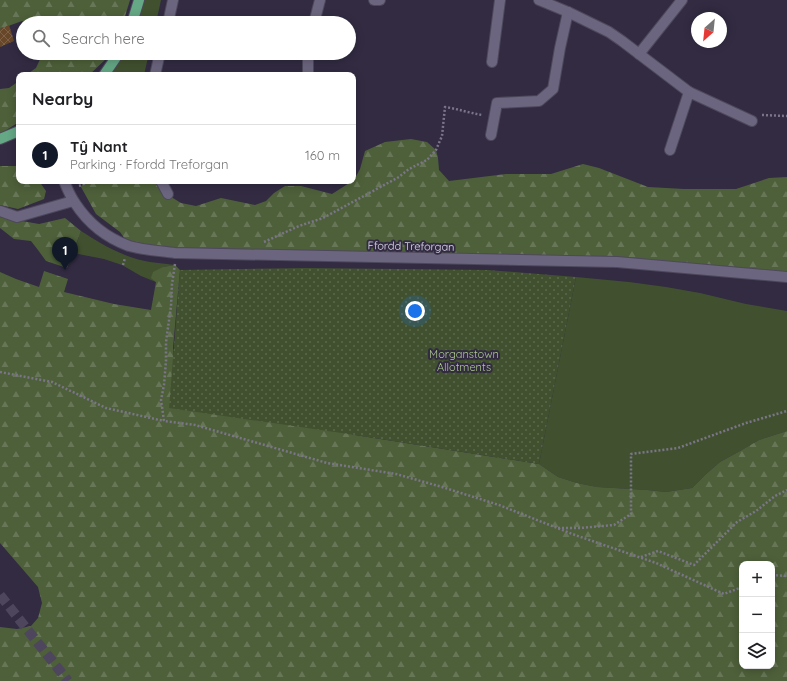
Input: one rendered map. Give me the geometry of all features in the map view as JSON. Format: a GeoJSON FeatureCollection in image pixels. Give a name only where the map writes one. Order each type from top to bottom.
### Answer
{"type":"FeatureCollection","features":[{"type":"Feature","properties":{"kind":"main road"},"geometry":{"type":"LineString","coordinates":[[134,16],[139,0]]}},
{"type":"Feature","properties":{"kind":"main road"},"geometry":{"type":"LineString","coordinates":[[106,72],[114,60]]}},
{"type":"Feature","properties":{"kind":"main road"},"geometry":{"type":"LineString","coordinates":[[0,139],[16,132]]}},
{"type":"Feature","properties":{"kind":"street"},"geometry":{"type":"LineString","coordinates":[[170,16],[173,0]]}},
{"type":"Feature","properties":{"kind":"street"},"geometry":{"type":"LineString","coordinates":[[316,16],[320,0]]}},
{"type":"Feature","properties":{"kind":"street"},"geometry":{"type":"LineString","coordinates":[[374,0],[380,0]]}},
{"type":"Feature","properties":{"kind":"street"},"geometry":{"type":"LineString","coordinates":[[492,62],[500,0]]}},
{"type":"Feature","properties":{"kind":"street"},"geometry":{"type":"LineString","coordinates":[[539,0],[609,32],[689,92],[752,121]]}},
{"type":"Feature","properties":{"kind":"street"},"geometry":{"type":"LineString","coordinates":[[639,54],[682,0]]}},
{"type":"Feature","properties":{"kind":"street"},"geometry":{"type":"LineString","coordinates":[[491,135],[497,104],[539,102],[553,89],[568,12]]}},
{"type":"Feature","properties":{"kind":"street"},"geometry":{"type":"LineString","coordinates":[[156,72],[158,60]]}},
{"type":"Feature","properties":{"kind":"street"},"geometry":{"type":"LineString","coordinates":[[308,60],[308,72]]}},
{"type":"Feature","properties":{"kind":"street"},"geometry":{"type":"LineString","coordinates":[[670,150],[689,92]]}},
{"type":"Feature","properties":{"kind":"street","name":"Ffordd Treforgan"},"geometry":{"type":"LineString","coordinates":[[66,184],[83,215],[109,237],[130,246],[175,253],[617,262],[787,277]]}},
{"type":"Feature","properties":{"kind":"street"},"geometry":{"type":"LineString","coordinates":[[163,184],[168,194]]}},
{"type":"Feature","properties":{"kind":"street"},"geometry":{"type":"LineString","coordinates":[[0,211],[17,217],[74,201]]}},
{"type":"Feature","properties":{"kind":"path"},"geometry":{"type":"LineString","coordinates":[[264,243],[299,226],[323,218],[399,177],[409,169],[427,160],[436,150],[442,136],[445,107],[495,117]]}},
{"type":"Feature","properties":{"kind":"path"},"geometry":{"type":"LineString","coordinates":[[752,121],[761,115],[787,116]]}},
{"type":"Feature","properties":{"kind":"path"},"geometry":{"type":"LineString","coordinates":[[164,421],[161,400],[164,385],[166,342],[171,306],[175,253]]}},
{"type":"Feature","properties":{"kind":"path"},"geometry":{"type":"LineString","coordinates":[[0,372],[52,382],[106,408],[164,421],[195,425],[327,463],[396,474],[442,487],[499,505],[556,528],[656,563],[724,594],[739,588]]}},
{"type":"Feature","properties":{"kind":"path"},"geometry":{"type":"LineString","coordinates":[[556,528],[580,528],[614,524],[631,514],[631,454],[678,448],[746,423],[787,411]]}},
{"type":"Feature","properties":{"kind":"path"},"geometry":{"type":"LineString","coordinates":[[641,558],[658,551],[694,565],[737,522],[756,511],[775,496],[787,490]]}},
{"type":"Feature","properties":{"kind":"path"},"geometry":{"type":"LineString","coordinates":[[775,575],[787,576]]}},
{"type":"Feature","properties":{"kind":"green space"},"geometry":{"type":"Polygon","coordinates":[[[0,0],[130,0],[125,16],[16,16],[16,23],[0,29],[0,0]]]}},
{"type":"Feature","properties":{"kind":"green space"},"geometry":{"type":"Polygon","coordinates":[[[139,0],[161,0],[158,16],[134,16],[139,0]]]}},
{"type":"Feature","properties":{"kind":"green space"},"geometry":{"type":"Polygon","coordinates":[[[40,60],[105,60],[92,72],[30,72],[36,68],[40,60]]]}},
{"type":"Feature","properties":{"kind":"green space"},"geometry":{"type":"Polygon","coordinates":[[[114,60],[147,60],[145,72],[106,72],[114,60]]]}},
{"type":"Feature","properties":{"kind":"green space"},"geometry":{"type":"Polygon","coordinates":[[[16,83],[16,124],[0,134],[0,89],[9,88],[16,83]]]}},
{"type":"Feature","properties":{"kind":"green space"},"geometry":{"type":"Polygon","coordinates":[[[411,139],[427,142],[436,150],[439,170],[449,181],[506,174],[551,174],[583,164],[599,168],[648,187],[736,189],[769,178],[787,177],[787,277],[574,261],[249,256],[130,246],[120,232],[96,214],[81,187],[82,184],[162,184],[168,195],[181,203],[196,206],[221,198],[255,205],[266,201],[274,193],[285,186],[301,186],[332,194],[348,184],[356,184],[356,176],[360,169],[365,151],[385,142],[411,139]]]}},
{"type":"Feature","properties":{"kind":"green space"},"geometry":{"type":"Polygon","coordinates":[[[0,166],[16,166],[16,184],[41,184],[46,191],[44,199],[18,209],[0,205],[0,166]]]}},
{"type":"Feature","properties":{"kind":"green space"},"geometry":{"type":"Polygon","coordinates":[[[0,217],[39,224],[65,218],[81,231],[67,268],[46,261],[31,241],[14,239],[0,228],[0,217]]]}},
{"type":"Feature","properties":{"kind":"green space"},"geometry":{"type":"Polygon","coordinates":[[[81,231],[119,253],[150,262],[175,265],[163,267],[156,282],[141,276],[122,265],[104,259],[73,253],[81,231]]]}},
{"type":"Feature","properties":{"kind":"green space"},"geometry":{"type":"Polygon","coordinates":[[[175,265],[180,270],[173,348],[174,361],[318,425],[355,435],[539,464],[558,477],[597,487],[666,492],[692,488],[720,462],[759,440],[787,431],[787,681],[0,681],[0,627],[17,629],[31,626],[38,618],[42,603],[38,587],[0,543],[0,272],[39,287],[44,271],[68,279],[64,292],[114,304],[151,310],[156,282],[151,278],[153,272],[163,267],[175,265]]]}},
{"type":"Feature","properties":{"kind":"green space","name":"Morganstown Allotments"},"geometry":{"type":"Polygon","coordinates":[[[307,268],[488,270],[576,277],[539,464],[169,408],[180,270],[307,268]]]}},
{"type":"Feature","properties":{"kind":"green space"},"geometry":{"type":"Polygon","coordinates":[[[576,277],[666,287],[787,311],[787,431],[759,440],[720,462],[692,488],[666,492],[597,487],[577,483],[558,477],[539,464],[576,277]]]}},
{"type":"Feature","properties":{"kind":"building"},"geometry":{"type":"Polygon","coordinates":[[[9,25],[14,41],[0,47],[0,29],[9,25]]]}},
{"type":"Feature","properties":{"kind":"tunnel"},"geometry":{"type":"LineString","coordinates":[[0,595],[68,681]]}},
{"type":"Feature","properties":{"kind":"place","name":"Tŷ Nant"},"geometry":{"type":"Point","coordinates":[65,270]}}]}
